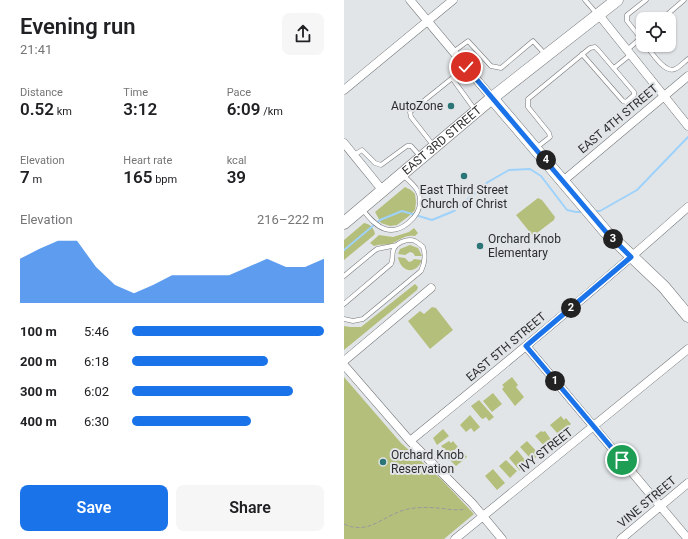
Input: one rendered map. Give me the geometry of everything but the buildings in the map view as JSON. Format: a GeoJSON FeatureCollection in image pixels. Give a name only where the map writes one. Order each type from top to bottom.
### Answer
{"type":"FeatureCollection","features":[{"type":"Feature","properties":{"kind":"main road","name":"EAST 3RD STREET"},"geometry":{"type":"LineString","coordinates":[[344,223],[492,98],[599,16],[617,0]]}},
{"type":"Feature","properties":{"kind":"main road"},"geometry":{"type":"LineString","coordinates":[[492,98],[606,232],[664,287],[688,316]]}},
{"type":"Feature","properties":{"kind":"street"},"geometry":{"type":"LineString","coordinates":[[410,0],[492,98]]}},
{"type":"Feature","properties":{"kind":"street"},"geometry":{"type":"LineString","coordinates":[[344,90],[453,0]]}},
{"type":"Feature","properties":{"kind":"street"},"geometry":{"type":"LineString","coordinates":[[599,16],[688,126]]}},
{"type":"Feature","properties":{"kind":"street","name":"EAST 4TH STREET"},"geometry":{"type":"LineString","coordinates":[[563,181],[688,76]]}},
{"type":"Feature","properties":{"kind":"street"},"geometry":{"type":"LineString","coordinates":[[344,143],[383,191]]}},
{"type":"Feature","properties":{"kind":"street","name":"EAST 5TH STREET"},"geometry":{"type":"LineString","coordinates":[[410,441],[526,346],[688,207]]}},
{"type":"Feature","properties":{"kind":"street"},"geometry":{"type":"LineString","coordinates":[[344,361],[431,288]]}},
{"type":"Feature","properties":{"kind":"street"},"geometry":{"type":"LineString","coordinates":[[526,346],[688,539]]}},
{"type":"Feature","properties":{"kind":"street","name":"IVY STREET"},"geometry":{"type":"LineString","coordinates":[[455,539],[688,349]]}},
{"type":"Feature","properties":{"kind":"street"},"geometry":{"type":"LineString","coordinates":[[344,365],[410,441],[472,503],[502,539]]}},
{"type":"Feature","properties":{"kind":"street","name":"VINE STREET"},"geometry":{"type":"LineString","coordinates":[[621,539],[688,483]]}},
{"type":"Feature","properties":{"kind":"lane"},"geometry":{"type":"LineString","coordinates":[[586,0],[599,16]]}},
{"type":"Feature","properties":{"kind":"lane"},"geometry":{"type":"LineString","coordinates":[[636,32],[627,21],[627,15],[646,0]]}},
{"type":"Feature","properties":{"kind":"lane"},"geometry":{"type":"LineString","coordinates":[[670,12],[684,0]]}},
{"type":"Feature","properties":{"kind":"lane"},"geometry":{"type":"LineString","coordinates":[[453,52],[468,41],[491,66],[501,68],[534,40],[547,56]]}},
{"type":"Feature","properties":{"kind":"lane"},"geometry":{"type":"LineString","coordinates":[[614,68],[636,45]]}},
{"type":"Feature","properties":{"kind":"lane"},"geometry":{"type":"LineString","coordinates":[[535,148],[550,137],[528,107],[528,99],[582,54],[590,48],[595,47],[634,92],[634,95],[626,102],[623,101],[582,54]]}},
{"type":"Feature","properties":{"kind":"lane"},"geometry":{"type":"LineString","coordinates":[[652,52],[664,67],[671,70],[675,69],[688,59]]}},
{"type":"Feature","properties":{"kind":"lane"},"geometry":{"type":"LineString","coordinates":[[434,147],[411,117],[410,112],[466,67]]}},
{"type":"Feature","properties":{"kind":"lane"},"geometry":{"type":"LineString","coordinates":[[452,78],[477,112]]}},
{"type":"Feature","properties":{"kind":"lane"},"geometry":{"type":"LineString","coordinates":[[354,155],[362,150],[375,163],[381,165],[407,146],[411,146],[422,158]]}},
{"type":"Feature","properties":{"kind":"lane"},"geometry":{"type":"LineString","coordinates":[[362,208],[378,226],[392,231],[413,218],[419,210],[420,199],[416,188],[403,174]]}},
{"type":"Feature","properties":{"kind":"lane"},"geometry":{"type":"LineString","coordinates":[[344,276],[377,249],[397,245],[403,241],[414,241],[423,247],[425,253],[421,271],[363,319],[353,321],[344,319]]}},
{"type":"Feature","properties":{"kind":"lane"},"geometry":{"type":"LineString","coordinates":[[344,304],[391,264],[393,259],[393,251],[397,245]]}},
{"type":"Feature","properties":{"kind":"path"},"geometry":{"type":"LineString","coordinates":[[344,524],[358,528],[370,526],[402,511],[437,508],[462,510],[472,503]]}},
{"type":"Feature","properties":{"kind":"green space"},"geometry":{"type":"Polygon","coordinates":[[[405,187],[415,194],[415,210],[397,225],[390,226],[381,223],[375,212],[405,187]]]}},
{"type":"Feature","properties":{"kind":"green space"},"geometry":{"type":"Polygon","coordinates":[[[538,198],[542,200],[555,217],[554,220],[533,236],[516,215],[538,198]]]}},
{"type":"Feature","properties":{"kind":"green space"},"geometry":{"type":"Polygon","coordinates":[[[364,223],[368,224],[374,230],[375,234],[344,260],[344,240],[364,223]]]}},
{"type":"Feature","properties":{"kind":"green space"},"geometry":{"type":"Polygon","coordinates":[[[414,228],[418,233],[415,236],[405,237],[390,244],[374,246],[370,243],[379,235],[393,237],[409,232],[414,228]]]}},
{"type":"Feature","properties":{"kind":"green space"},"geometry":{"type":"Polygon","coordinates":[[[410,245],[418,248],[422,256],[415,256],[410,252],[405,255],[398,254],[400,249],[410,245]]]}},
{"type":"Feature","properties":{"kind":"green space"},"geometry":{"type":"Polygon","coordinates":[[[398,257],[405,258],[409,262],[414,259],[422,260],[416,268],[409,270],[402,266],[398,257]]]}},
{"type":"Feature","properties":{"kind":"green space"},"geometry":{"type":"Polygon","coordinates":[[[415,284],[418,287],[417,290],[344,350],[344,326],[361,327],[415,284]]]}},
{"type":"Feature","properties":{"kind":"green space"},"geometry":{"type":"Polygon","coordinates":[[[432,307],[436,308],[453,330],[430,349],[408,321],[420,311],[424,314],[432,307]]]}},
{"type":"Feature","properties":{"kind":"green space","name":"Orchard Knob Reservation"},"geometry":{"type":"Polygon","coordinates":[[[344,377],[401,443],[442,480],[474,514],[444,539],[344,539],[344,377]]]}},
{"type":"Feature","properties":{"kind":"green space"},"geometry":{"type":"Polygon","coordinates":[[[512,377],[518,385],[516,387],[524,397],[515,406],[502,389],[504,387],[502,385],[512,377]]]}},
{"type":"Feature","properties":{"kind":"green space"},"geometry":{"type":"Polygon","coordinates":[[[493,393],[502,404],[492,412],[483,401],[493,393]]]}},
{"type":"Feature","properties":{"kind":"green space"},"geometry":{"type":"Polygon","coordinates":[[[479,400],[494,417],[489,421],[486,417],[483,419],[481,418],[471,406],[479,400]]]}},
{"type":"Feature","properties":{"kind":"green space"},"geometry":{"type":"Polygon","coordinates":[[[470,415],[480,427],[474,432],[471,428],[466,432],[460,425],[470,415]]]}},
{"type":"Feature","properties":{"kind":"green space"},"geometry":{"type":"Polygon","coordinates":[[[561,416],[564,420],[566,418],[571,424],[559,435],[550,425],[561,416]]]}},
{"type":"Feature","properties":{"kind":"green space"},"geometry":{"type":"Polygon","coordinates":[[[443,429],[449,436],[437,445],[433,438],[443,429]]]}},
{"type":"Feature","properties":{"kind":"green space"},"geometry":{"type":"Polygon","coordinates":[[[541,431],[545,431],[552,441],[550,442],[552,444],[546,448],[535,436],[541,431]]]}},
{"type":"Feature","properties":{"kind":"green space"},"geometry":{"type":"Polygon","coordinates":[[[449,441],[451,443],[453,441],[458,447],[448,455],[441,449],[443,448],[441,446],[449,441]]]}},
{"type":"Feature","properties":{"kind":"green space"},"geometry":{"type":"Polygon","coordinates":[[[527,441],[539,454],[534,459],[532,457],[530,458],[520,447],[527,441]]]}},
{"type":"Feature","properties":{"kind":"green space"},"geometry":{"type":"Polygon","coordinates":[[[462,450],[467,457],[456,466],[450,460],[450,457],[454,453],[456,455],[462,450]]]}},
{"type":"Feature","properties":{"kind":"green space"},"geometry":{"type":"Polygon","coordinates":[[[517,450],[527,464],[520,471],[509,458],[517,450]]]}},
{"type":"Feature","properties":{"kind":"green space"},"geometry":{"type":"Polygon","coordinates":[[[506,460],[517,471],[510,478],[499,466],[506,460]]]}},
{"type":"Feature","properties":{"kind":"green space"},"geometry":{"type":"Polygon","coordinates":[[[493,469],[505,483],[497,490],[485,476],[493,469]]]}},
{"type":"Feature","properties":{"kind":"waterway"},"geometry":{"type":"LineString","coordinates":[[595,211],[600,211],[637,190],[688,137]]}},
{"type":"Feature","properties":{"kind":"waterway"},"geometry":{"type":"LineString","coordinates":[[344,250],[380,220],[402,211],[432,220],[454,211],[488,182],[509,170],[530,169],[541,176],[567,210],[582,212]]}},
{"type":"Feature","properties":{"kind":"place","name":"AutoZone"},"geometry":{"type":"Point","coordinates":[451,106]}},
{"type":"Feature","properties":{"kind":"place","name":"East Third Street Church of Christ"},"geometry":{"type":"Point","coordinates":[464,176]}},
{"type":"Feature","properties":{"kind":"place","name":"Orchard Knob Elementary"},"geometry":{"type":"Point","coordinates":[480,246]}},
{"type":"Feature","properties":{"kind":"place","name":"Orchard Knob Reservation"},"geometry":{"type":"Point","coordinates":[383,462]}},
{"type":"Feature","properties":{"kind":"route"},"geometry":{"type":"LineString","coordinates":[[466,67],[606,232],[631,257],[526,346],[622,460]]}}]}
